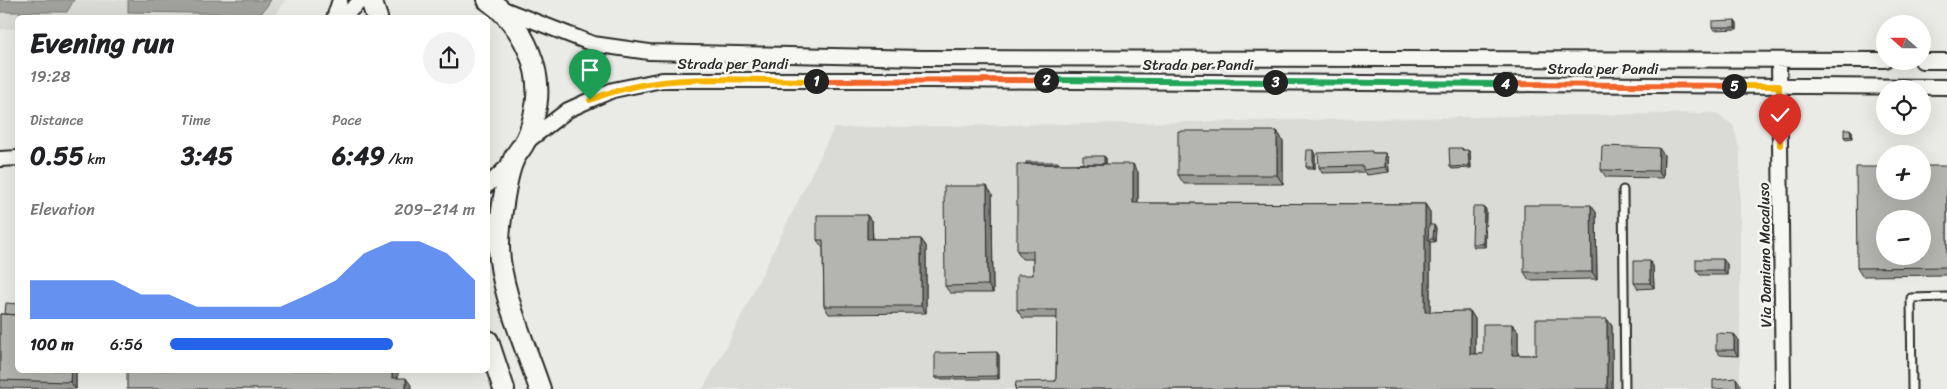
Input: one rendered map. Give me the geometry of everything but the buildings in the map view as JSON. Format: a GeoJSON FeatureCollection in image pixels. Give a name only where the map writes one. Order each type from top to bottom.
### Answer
{"type":"FeatureCollection","features":[{"type":"Feature","properties":{"kind":"street"},"geometry":{"type":"LineString","coordinates":[[335,15],[340,0]]}},
{"type":"Feature","properties":{"kind":"street"},"geometry":{"type":"LineString","coordinates":[[344,15],[362,0]]}},
{"type":"Feature","properties":{"kind":"street"},"geometry":{"type":"LineString","coordinates":[[371,0],[376,15]]}},
{"type":"Feature","properties":{"kind":"street"},"geometry":{"type":"LineString","coordinates":[[490,183],[513,161],[524,143],[534,115],[537,88],[534,68],[520,33],[511,20],[493,3]]}},
{"type":"Feature","properties":{"kind":"street","name":"Strada per Pandi"},"geometry":{"type":"LineString","coordinates":[[493,3],[534,23],[592,44],[648,52],[922,58],[1876,60]]}},
{"type":"Feature","properties":{"kind":"street","name":"Via Damiano Macaluso"},"geometry":{"type":"LineString","coordinates":[[1779,60],[1783,389]]}},
{"type":"Feature","properties":{"kind":"street"},"geometry":{"type":"LineString","coordinates":[[1931,61],[1947,61]]}},
{"type":"Feature","properties":{"kind":"street","name":"Strada per Pandi"},"geometry":{"type":"LineString","coordinates":[[524,143],[568,110],[613,90],[662,80],[941,80],[1947,87]]}},
{"type":"Feature","properties":{"kind":"street"},"geometry":{"type":"LineString","coordinates":[[0,159],[15,158]]}},
{"type":"Feature","properties":{"kind":"street"},"geometry":{"type":"LineString","coordinates":[[513,161],[498,244],[510,301],[540,389]]}},
{"type":"Feature","properties":{"kind":"street"},"geometry":{"type":"LineString","coordinates":[[490,347],[504,389]]}},
{"type":"Feature","properties":{"kind":"lane"},"geometry":{"type":"LineString","coordinates":[[1623,190],[1624,389]]}},
{"type":"Feature","properties":{"kind":"lane"},"geometry":{"type":"LineString","coordinates":[[1912,389],[1911,298],[1947,297]]}},
{"type":"Feature","properties":{"kind":"shaded area"},"geometry":{"type":"Polygon","coordinates":[[[0,0],[286,0],[275,15],[15,15],[15,29],[0,29],[0,0]]]}},
{"type":"Feature","properties":{"kind":"shaded area"},"geometry":{"type":"Polygon","coordinates":[[[0,0],[74,0],[67,12],[0,12],[0,0]]]}},
{"type":"Feature","properties":{"kind":"shaded area"},"geometry":{"type":"Polygon","coordinates":[[[128,0],[271,0],[261,14],[128,12],[128,0]]]}},
{"type":"Feature","properties":{"kind":"shaded area"},"geometry":{"type":"Polygon","coordinates":[[[1715,113],[1733,125],[1740,151],[1740,389],[703,389],[729,341],[834,128],[1715,113]]]}},
{"type":"Feature","properties":{"kind":"route"},"geometry":{"type":"LineString","coordinates":[[590,100],[613,90],[662,80],[1779,86],[1780,145]]}}]}
